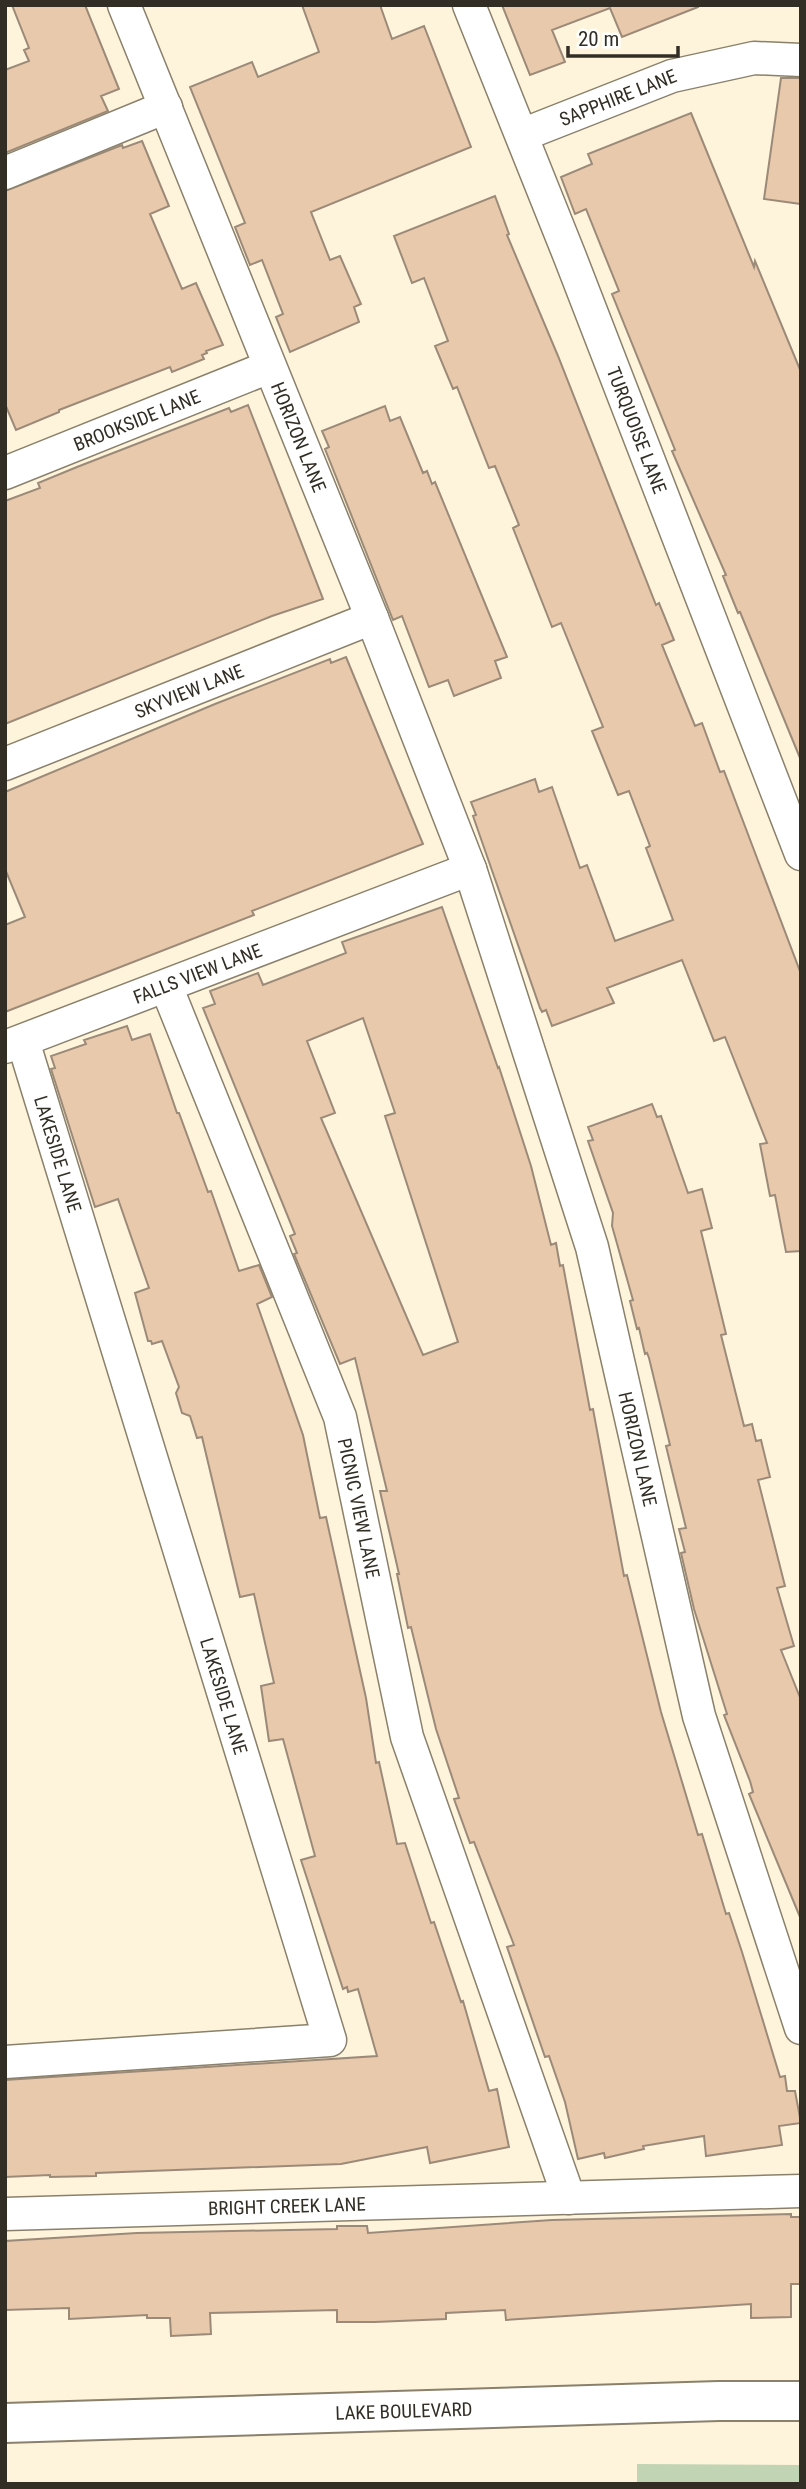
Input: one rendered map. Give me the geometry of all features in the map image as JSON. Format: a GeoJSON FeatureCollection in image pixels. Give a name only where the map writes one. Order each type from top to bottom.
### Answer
{"type":"FeatureCollection","features":[{"type":"Feature","properties":{"kind":"main road","name":"LAKE BOULEVARD"},"geometry":{"type":"LineString","coordinates":[[5,2423],[719,2400],[801,2400]]}},
{"type":"Feature","properties":{"kind":"street","name":"HORIZON LANE"},"geometry":{"type":"LineString","coordinates":[[124,5],[372,618],[470,869],[592,1247],[699,1716],[801,2028]]}},
{"type":"Feature","properties":{"kind":"street","name":"TURQUOISE LANE"},"geometry":{"type":"LineString","coordinates":[[469,5],[801,854]]}},
{"type":"Feature","properties":{"kind":"street","name":"SAPPHIRE LANE"},"geometry":{"type":"LineString","coordinates":[[522,135],[671,76],[754,58],[801,60]]}},
{"type":"Feature","properties":{"kind":"street"},"geometry":{"type":"LineString","coordinates":[[5,173],[166,107]]}},
{"type":"Feature","properties":{"kind":"street","name":"BROOKSIDE LANE"},"geometry":{"type":"LineString","coordinates":[[5,473],[269,367]]}},
{"type":"Feature","properties":{"kind":"street","name":"SKYVIEW LANE"},"geometry":{"type":"LineString","coordinates":[[5,764],[372,618]]}},
{"type":"Feature","properties":{"kind":"street","name":"FALLS VIEW LANE"},"geometry":{"type":"LineString","coordinates":[[14,1044],[470,869]]}},
{"type":"Feature","properties":{"kind":"street","name":"PICNIC VIEW LANE"},"geometry":{"type":"LineString","coordinates":[[166,986],[340,1418],[407,1737],[569,2198]]}},
{"type":"Feature","properties":{"kind":"street","name":"LAKESIDE LANE"},"geometry":{"type":"LineString","coordinates":[[5,2062],[330,2040],[14,1044]]}},
{"type":"Feature","properties":{"kind":"street","name":"BRIGHT CREEK LANE"},"geometry":{"type":"LineString","coordinates":[[5,2214],[801,2191]]}},
{"type":"Feature","properties":{"kind":"green space"},"geometry":{"type":"Polygon","coordinates":[[[637,2464],[801,2465],[801,2484],[637,2484],[637,2464]]]}},
{"type":"Feature","properties":{"kind":"building"},"geometry":{"type":"Polygon","coordinates":[[[12,5],[85,5],[119,89],[101,96],[108,111],[5,153],[5,70],[29,61],[24,50],[29,48],[12,5]]]}},
{"type":"Feature","properties":{"kind":"building"},"geometry":{"type":"Polygon","coordinates":[[[302,5],[380,5],[392,39],[424,26],[471,147],[311,212],[330,260],[340,256],[361,304],[354,307],[359,322],[290,352],[276,317],[283,314],[262,260],[250,265],[235,227],[245,223],[190,87],[252,62],[258,77],[319,52],[302,5]]]}},
{"type":"Feature","properties":{"kind":"building"},"geometry":{"type":"Polygon","coordinates":[[[502,5],[698,7],[622,37],[610,8],[552,30],[565,62],[530,75],[502,5]]]}},
{"type":"Feature","properties":{"kind":"building"},"geometry":{"type":"Polygon","coordinates":[[[781,78],[801,78],[801,204],[764,199],[781,78]]]}},
{"type":"Feature","properties":{"kind":"building"},"geometry":{"type":"Polygon","coordinates":[[[691,113],[754,267],[755,261],[801,372],[800,758],[723,576],[726,575],[672,451],[675,450],[612,294],[619,291],[586,209],[575,214],[561,177],[592,164],[588,154],[691,113]]]}},
{"type":"Feature","properties":{"kind":"building"},"geometry":{"type":"Polygon","coordinates":[[[142,141],[169,206],[150,214],[182,289],[196,283],[223,345],[206,351],[207,353],[202,355],[204,359],[172,372],[170,367],[59,410],[16,430],[5,404],[5,191],[122,145],[123,148],[142,141]]]}},
{"type":"Feature","properties":{"kind":"building"},"geometry":{"type":"Polygon","coordinates":[[[495,196],[509,234],[507,235],[558,356],[656,605],[659,603],[674,640],[662,645],[695,726],[702,723],[720,772],[724,771],[801,974],[801,1251],[786,1252],[775,1195],[770,1196],[760,1144],[767,1143],[725,1037],[714,1041],[682,960],[607,988],[614,1003],[552,1026],[546,1010],[542,1012],[540,1008],[473,816],[476,815],[471,802],[535,779],[539,792],[552,787],[580,868],[587,865],[615,941],[673,920],[646,848],[650,846],[629,791],[618,795],[592,731],[603,727],[561,623],[552,627],[513,528],[519,525],[495,466],[489,468],[457,387],[453,389],[435,346],[448,341],[424,278],[412,283],[394,236],[495,196]]]}},
{"type":"Feature","properties":{"kind":"building"},"geometry":{"type":"Polygon","coordinates":[[[248,405],[323,599],[272,616],[5,724],[5,501],[40,488],[38,483],[77,467],[229,408],[231,412],[248,405]]]}},
{"type":"Feature","properties":{"kind":"building"},"geometry":{"type":"Polygon","coordinates":[[[385,406],[390,421],[400,417],[423,473],[427,471],[432,484],[435,482],[507,657],[495,661],[501,678],[454,696],[448,680],[429,687],[402,616],[393,620],[325,449],[329,447],[322,431],[385,406]]]}},
{"type":"Feature","properties":{"kind":"building"},"geometry":{"type":"Polygon","coordinates":[[[346,657],[423,844],[252,911],[254,915],[5,1012],[5,925],[25,917],[5,869],[5,792],[215,704],[330,659],[331,663],[346,657]]]}},
{"type":"Feature","properties":{"kind":"building"},"geometry":{"type":"Polygon","coordinates":[[[442,907],[531,1166],[551,1245],[556,1243],[560,1266],[563,1265],[624,1576],[627,1575],[661,1712],[698,1835],[702,1834],[726,1914],[729,1913],[780,2077],[785,2076],[787,2091],[795,2091],[801,2123],[779,2126],[782,2145],[706,2156],[704,2136],[643,2146],[644,2149],[605,2158],[604,2153],[578,2159],[565,2102],[549,2056],[545,2057],[507,1947],[514,1945],[474,1842],[470,1843],[454,1799],[459,1798],[436,1729],[411,1627],[408,1628],[380,1491],[387,1491],[355,1358],[340,1364],[294,1254],[297,1253],[290,1236],[295,1234],[203,1008],[215,1004],[210,991],[258,973],[263,985],[346,953],[342,942],[442,907]],[[363,1018],[307,1041],[335,1113],[321,1118],[423,1355],[458,1342],[385,1116],[395,1113],[363,1018]]]}},
{"type":"Feature","properties":{"kind":"building"},"geometry":{"type":"Polygon","coordinates":[[[127,1026],[132,1040],[150,1034],[177,1113],[208,1192],[211,1191],[239,1271],[259,1265],[272,1297],[257,1304],[303,1435],[320,1518],[326,1517],[366,1698],[376,1763],[379,1762],[397,1844],[405,1843],[431,1923],[434,1922],[461,2002],[463,2001],[489,2091],[497,2089],[509,2147],[430,2163],[427,2147],[341,2164],[96,2173],[96,2176],[5,2177],[5,2080],[377,2056],[358,1989],[348,1992],[347,1987],[343,1989],[301,1860],[315,1856],[283,1739],[269,1741],[261,1686],[274,1683],[254,1594],[240,1597],[202,1437],[197,1438],[190,1416],[182,1413],[176,1393],[179,1387],[162,1341],[152,1344],[148,1341],[135,1293],[149,1288],[118,1199],[95,1207],[51,1069],[55,1068],[51,1056],[86,1044],[84,1040],[127,1026]]]}},
{"type":"Feature","properties":{"kind":"building"},"geometry":{"type":"Polygon","coordinates":[[[652,1104],[657,1117],[661,1116],[688,1193],[702,1189],[712,1228],[701,1231],[726,1334],[721,1335],[744,1426],[752,1424],[756,1441],[761,1440],[770,1477],[758,1480],[785,1586],[777,1588],[794,1646],[781,1650],[801,1700],[800,1917],[749,1794],[753,1792],[750,1781],[724,1715],[727,1714],[694,1609],[681,1553],[685,1552],[679,1529],[686,1528],[666,1446],[670,1445],[649,1358],[647,1353],[645,1354],[630,1301],[633,1300],[612,1226],[613,1213],[588,1141],[593,1140],[588,1127],[652,1104]]]}},
{"type":"Feature","properties":{"kind":"building"},"geometry":{"type":"Polygon","coordinates":[[[791,2214],[791,2217],[801,2217],[801,2284],[791,2284],[791,2317],[751,2318],[751,2304],[506,2320],[505,2310],[446,2313],[446,2319],[375,2322],[337,2322],[337,2310],[210,2313],[211,2334],[171,2336],[170,2318],[147,2318],[147,2315],[69,2319],[69,2308],[5,2310],[5,2241],[137,2233],[337,2229],[337,2226],[367,2226],[368,2233],[552,2220],[791,2214]]]}}]}
